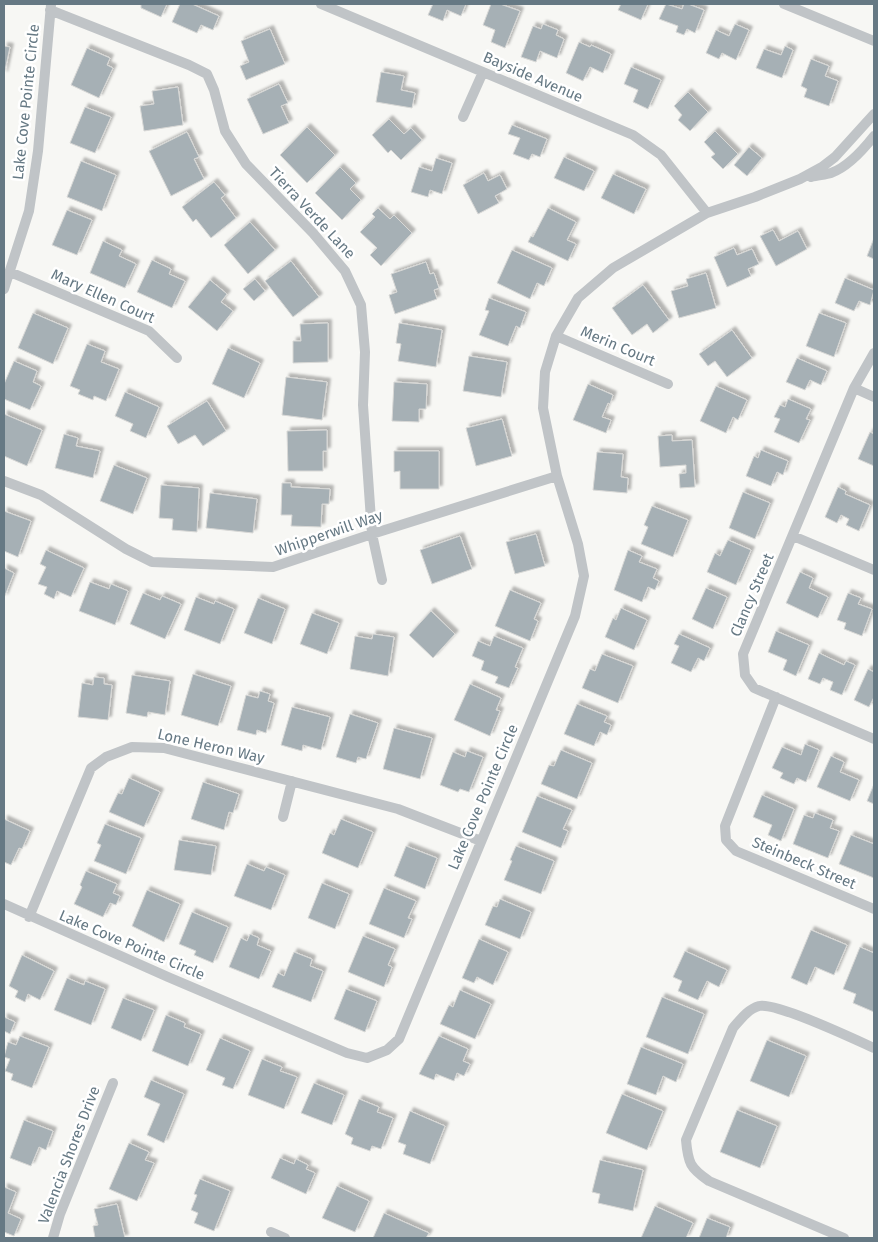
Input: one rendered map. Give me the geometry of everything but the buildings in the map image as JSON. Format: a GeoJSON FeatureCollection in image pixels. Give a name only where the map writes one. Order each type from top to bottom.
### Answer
{"type":"FeatureCollection","features":[{"type":"Feature","properties":{"kind":"street","name":"Bayside Avenue"},"geometry":{"type":"LineString","coordinates":[[320,4],[633,136],[661,155],[707,213]]}},
{"type":"Feature","properties":{"kind":"street"},"geometry":{"type":"LineString","coordinates":[[784,4],[874,41]]}},
{"type":"Feature","properties":{"kind":"street","name":"Lake Cove Pointe Circle"},"geometry":{"type":"LineString","coordinates":[[4,289],[28,212],[37,160],[51,7]]}},
{"type":"Feature","properties":{"kind":"street","name":"Tierra Verde Lane"},"geometry":{"type":"LineString","coordinates":[[51,7],[207,74],[214,90],[225,132],[246,164],[314,233],[345,270],[362,305],[365,352],[363,405],[372,534],[382,580]]}},
{"type":"Feature","properties":{"kind":"street"},"geometry":{"type":"LineString","coordinates":[[463,117],[482,72]]}},
{"type":"Feature","properties":{"kind":"street"},"geometry":{"type":"LineString","coordinates":[[800,178],[822,167],[835,157],[874,114]]}},
{"type":"Feature","properties":{"kind":"street"},"geometry":{"type":"LineString","coordinates":[[800,178],[832,173],[865,148],[874,136]]}},
{"type":"Feature","properties":{"kind":"street","name":"Lake Cove Pointe Circle"},"geometry":{"type":"LineString","coordinates":[[4,904],[29,917],[347,1053],[367,1058],[387,1050],[399,1039],[575,616],[584,576],[578,544],[557,476],[542,408],[545,372],[556,336],[578,298],[612,268],[707,213],[755,197],[800,178]]}},
{"type":"Feature","properties":{"kind":"street","name":"Mary Ellen Court"},"geometry":{"type":"LineString","coordinates":[[10,272],[149,331],[177,358]]}},
{"type":"Feature","properties":{"kind":"street","name":"Merin Court"},"geometry":{"type":"LineString","coordinates":[[556,336],[668,384]]}},
{"type":"Feature","properties":{"kind":"street","name":"Clancy Street"},"geometry":{"type":"LineString","coordinates":[[874,352],[854,388],[743,654],[745,675],[754,688],[874,739]]}},
{"type":"Feature","properties":{"kind":"street"},"geometry":{"type":"LineString","coordinates":[[854,388],[874,396]]}},
{"type":"Feature","properties":{"kind":"street","name":"Whipperwill Way"},"geometry":{"type":"LineString","coordinates":[[4,481],[41,495],[126,549],[152,562],[273,567],[557,476]]}},
{"type":"Feature","properties":{"kind":"street"},"geometry":{"type":"LineString","coordinates":[[793,536],[874,570]]}},
{"type":"Feature","properties":{"kind":"street","name":"Steinbeck Street"},"geometry":{"type":"LineString","coordinates":[[776,697],[725,826],[726,840],[736,851],[874,909]]}},
{"type":"Feature","properties":{"kind":"street","name":"Lone Heron Way"},"geometry":{"type":"LineString","coordinates":[[29,917],[91,768],[106,756],[132,747],[164,748],[398,809],[481,841]]}},
{"type":"Feature","properties":{"kind":"street"},"geometry":{"type":"LineString","coordinates":[[283,817],[292,781]]}},
{"type":"Feature","properties":{"kind":"street"},"geometry":{"type":"LineString","coordinates":[[844,1238],[709,1181],[694,1170],[688,1158],[686,1140],[733,1028],[745,1015],[759,1006],[773,1006],[874,1048]]}},
{"type":"Feature","properties":{"kind":"street","name":"Valencia Shores Drive"},"geometry":{"type":"LineString","coordinates":[[53,1238],[60,1214],[114,1083]]}},
{"type":"Feature","properties":{"kind":"street"},"geometry":{"type":"LineString","coordinates":[[271,1232],[285,1238]]}}]}
